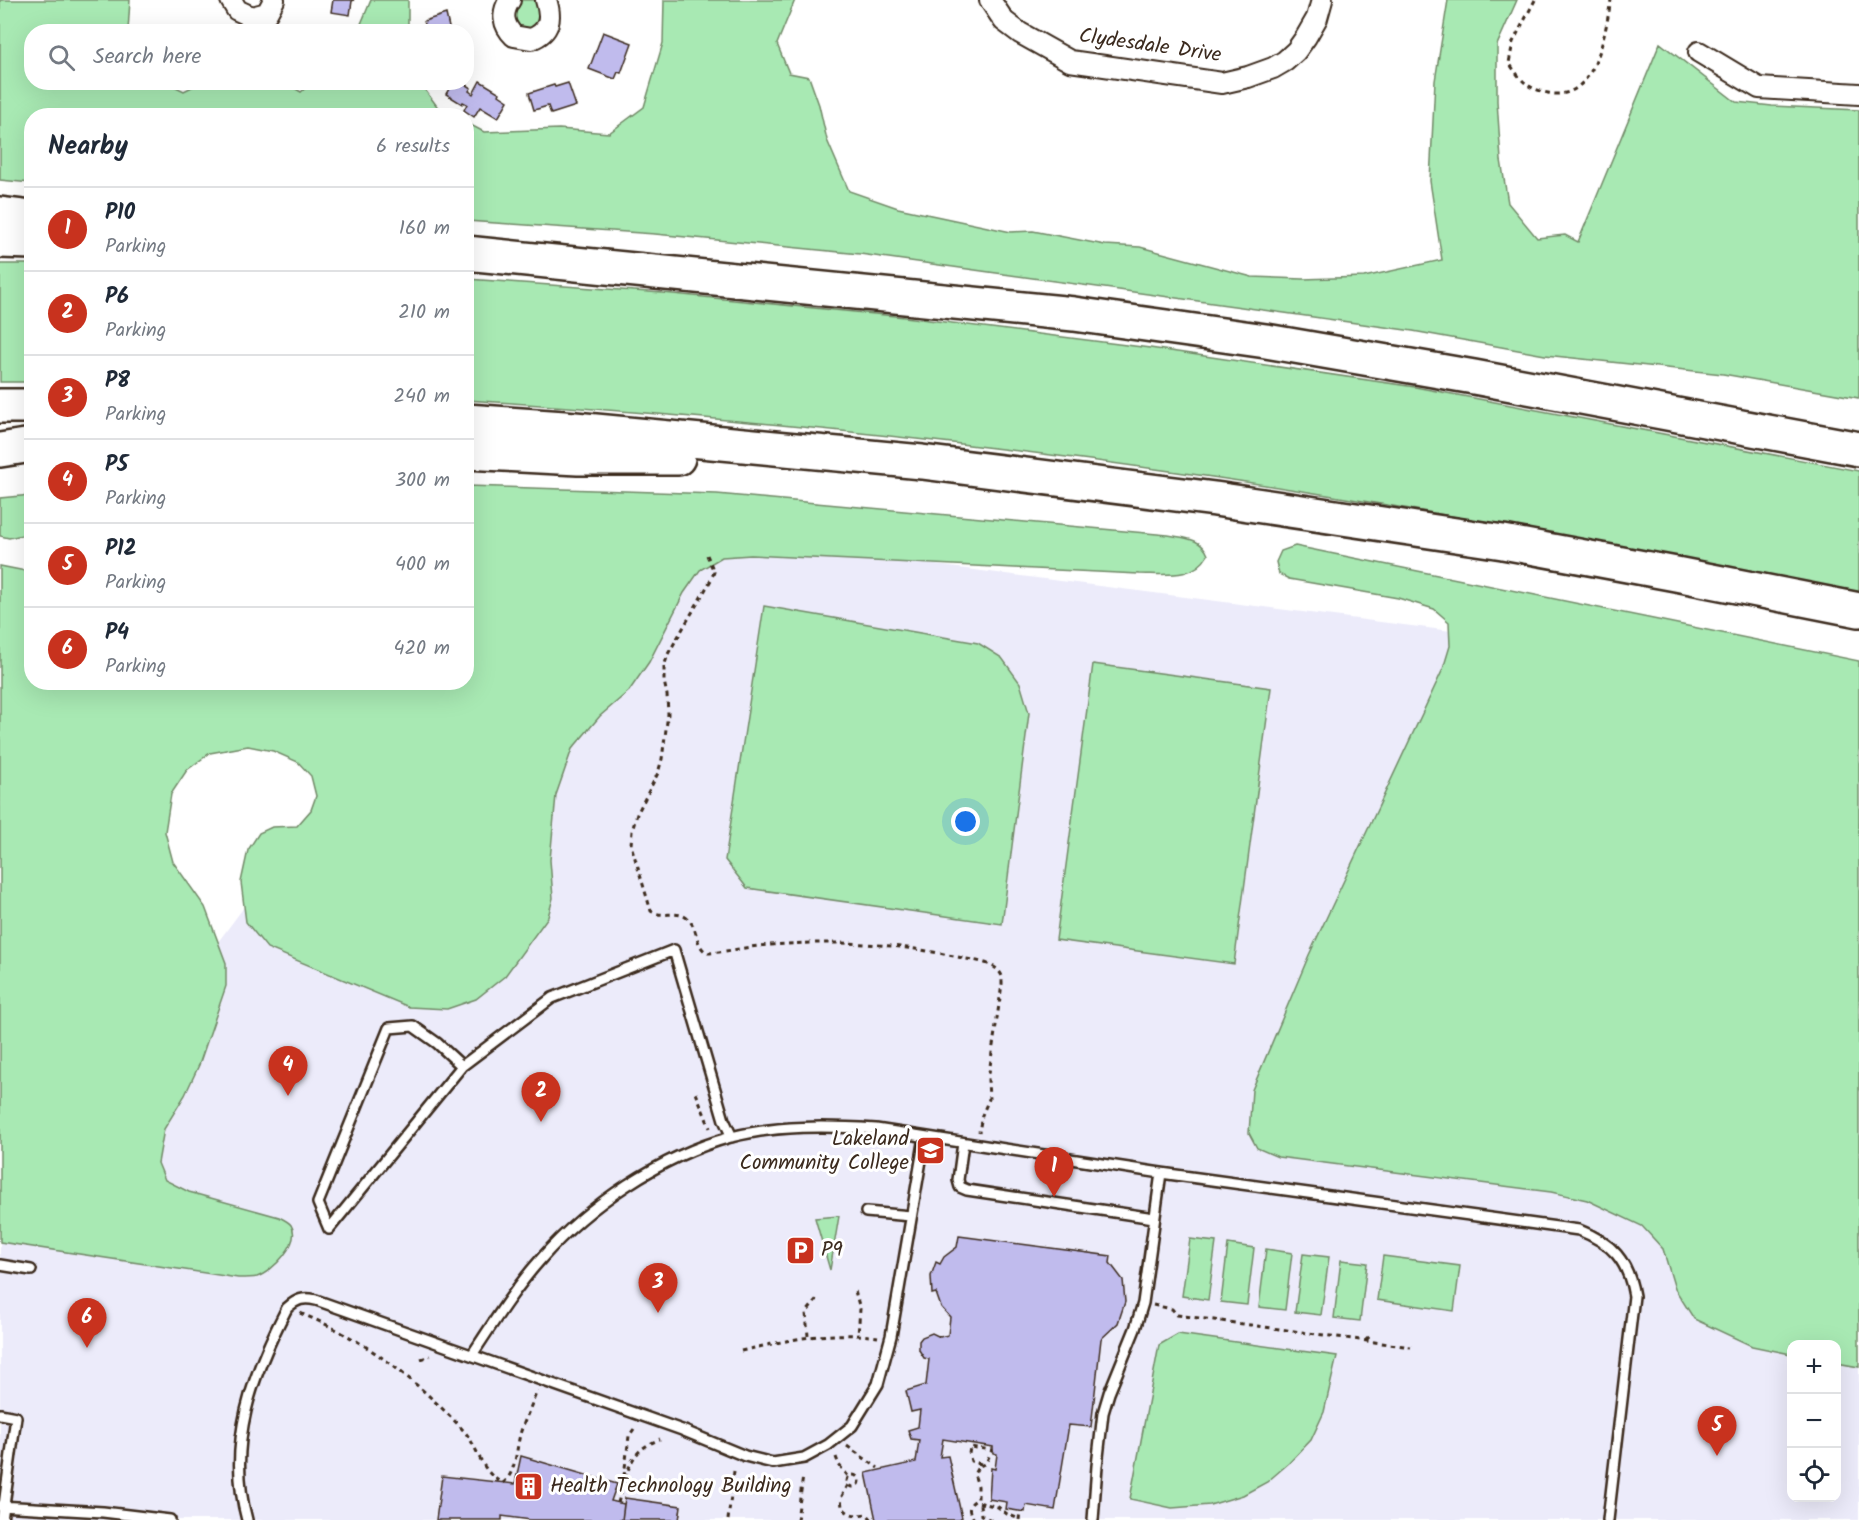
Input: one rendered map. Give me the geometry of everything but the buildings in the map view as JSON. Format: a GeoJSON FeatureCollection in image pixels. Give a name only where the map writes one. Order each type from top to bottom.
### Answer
{"type":"FeatureCollection","features":[{"type":"Feature","properties":{"kind":"highway"},"geometry":{"type":"LineString","coordinates":[[0,214],[24,217]]}},
{"type":"Feature","properties":{"kind":"highway"},"geometry":{"type":"LineString","coordinates":[[0,241],[24,242]]}},
{"type":"Feature","properties":{"kind":"highway"},"geometry":{"type":"LineString","coordinates":[[475,254],[1074,314],[1244,338],[1474,377],[1859,449]]}},
{"type":"Feature","properties":{"kind":"highway"},"geometry":{"type":"LineString","coordinates":[[0,406],[24,406]]}},
{"type":"Feature","properties":{"kind":"highway"},"geometry":{"type":"LineString","coordinates":[[474,422],[922,462],[1215,499],[1503,542],[1859,610]]}},
{"type":"Feature","properties":{"kind":"highway"},"geometry":{"type":"LineString","coordinates":[[0,450],[24,446]]}},
{"type":"Feature","properties":{"kind":"highway"},"geometry":{"type":"LineString","coordinates":[[474,452],[578,458],[851,457]]}},
{"type":"Feature","properties":{"kind":"street"},"geometry":{"type":"LineString","coordinates":[[231,0],[237,10],[252,17],[267,13],[274,0]]}},
{"type":"Feature","properties":{"kind":"street"},"geometry":{"type":"LineString","coordinates":[[510,0],[504,10],[506,26],[514,36],[531,39],[545,31],[550,21],[546,0]]}},
{"type":"Feature","properties":{"kind":"street","name":"Clydesdale Drive"},"geometry":{"type":"LineString","coordinates":[[990,0],[1004,21],[1020,33],[1070,61],[1222,83],[1248,77],[1285,61],[1306,37],[1317,18],[1322,0]]}},
{"type":"Feature","properties":{"kind":"street"},"geometry":{"type":"LineString","coordinates":[[1699,52],[1760,88],[1859,94]]}},
{"type":"Feature","properties":{"kind":"lane"},"geometry":{"type":"LineString","coordinates":[[462,1066],[437,1043],[413,1026],[389,1028],[318,1203],[329,1229],[462,1066],[552,998],[674,950],[724,1120],[732,1137]]}},
{"type":"Feature","properties":{"kind":"lane"},"geometry":{"type":"LineString","coordinates":[[472,1355],[541,1258],[594,1208],[664,1162],[732,1137],[800,1127],[837,1126],[876,1129],[1161,1173],[1579,1230],[1605,1244],[1624,1263],[1631,1277],[1634,1296],[1608,1520]]}},
{"type":"Feature","properties":{"kind":"lane"},"geometry":{"type":"LineString","coordinates":[[244,1520],[240,1451],[245,1407],[257,1373],[284,1313],[295,1300],[305,1298],[682,1430],[745,1456],[773,1463],[804,1458],[828,1445],[852,1426],[878,1384],[891,1339],[925,1137]]}},
{"type":"Feature","properties":{"kind":"lane"},"geometry":{"type":"LineString","coordinates":[[963,1143],[958,1180],[960,1187],[967,1190],[1154,1218]]}},
{"type":"Feature","properties":{"kind":"lane"},"geometry":{"type":"LineString","coordinates":[[1093,1520],[1103,1413],[1143,1303],[1161,1173]]}},
{"type":"Feature","properties":{"kind":"lane"},"geometry":{"type":"LineString","coordinates":[[866,1212],[911,1216]]}},
{"type":"Feature","properties":{"kind":"lane"},"geometry":{"type":"LineString","coordinates":[[0,1265],[32,1270]]}},
{"type":"Feature","properties":{"kind":"lane"},"geometry":{"type":"LineString","coordinates":[[0,1414],[16,1416],[2,1506],[2,1520]]}},
{"type":"Feature","properties":{"kind":"lane"},"geometry":{"type":"LineString","coordinates":[[2,1506],[103,1512],[171,1520]]}},
{"type":"Feature","properties":{"kind":"path"},"geometry":{"type":"LineString","coordinates":[[1534,0],[1513,42],[1509,63],[1532,90],[1560,96],[1575,90],[1595,65],[1603,42],[1611,0]]}},
{"type":"Feature","properties":{"kind":"path"},"geometry":{"type":"LineString","coordinates":[[707,555],[714,572],[711,580],[672,647],[664,667],[669,714],[662,759],[658,773],[637,814],[632,831],[631,845],[651,912],[656,915],[679,914],[687,918],[691,922],[700,946],[708,952],[822,942],[880,944],[942,953],[995,967],[1002,976],[1002,984],[988,1080],[989,1099],[982,1115],[978,1134]]}},
{"type":"Feature","properties":{"kind":"path"},"geometry":{"type":"LineString","coordinates":[[696,1092],[710,1128]]}},
{"type":"Feature","properties":{"kind":"path"},"geometry":{"type":"LineString","coordinates":[[855,1291],[860,1309],[858,1335]]}},
{"type":"Feature","properties":{"kind":"path"},"geometry":{"type":"LineString","coordinates":[[808,1336],[806,1313],[819,1297]]}},
{"type":"Feature","properties":{"kind":"path"},"geometry":{"type":"LineString","coordinates":[[1143,1303],[1172,1309],[1178,1315],[1411,1347]]}},
{"type":"Feature","properties":{"kind":"path"},"geometry":{"type":"LineString","coordinates":[[299,1312],[346,1335],[402,1374],[465,1431],[474,1444],[479,1459],[493,1479],[503,1483],[508,1479],[519,1446],[520,1434],[537,1391]]}},
{"type":"Feature","properties":{"kind":"path"},"geometry":{"type":"LineString","coordinates":[[741,1351],[808,1336],[858,1335],[882,1338]]}},
{"type":"Feature","properties":{"kind":"path"},"geometry":{"type":"LineString","coordinates":[[1366,1340],[1371,1335]]}},
{"type":"Feature","properties":{"kind":"path"},"geometry":{"type":"LineString","coordinates":[[421,1359],[430,1356]]}},
{"type":"Feature","properties":{"kind":"path"},"geometry":{"type":"LineString","coordinates":[[623,1484],[629,1436],[634,1429]]}},
{"type":"Feature","properties":{"kind":"path"},"geometry":{"type":"LineString","coordinates":[[618,1503],[633,1457],[646,1445],[660,1438]]}},
{"type":"Feature","properties":{"kind":"path"},"geometry":{"type":"LineString","coordinates":[[847,1446],[878,1468]]}},
{"type":"Feature","properties":{"kind":"path"},"geometry":{"type":"LineString","coordinates":[[969,1520],[971,1504],[976,1500],[978,1486],[974,1473],[981,1464],[986,1463],[992,1450],[970,1447],[971,1461],[981,1464]]}},
{"type":"Feature","properties":{"kind":"path"},"geometry":{"type":"LineString","coordinates":[[836,1457],[838,1464],[848,1476],[848,1485],[842,1492],[842,1507],[860,1518],[867,1514],[872,1520]]}},
{"type":"Feature","properties":{"kind":"path"},"geometry":{"type":"LineString","coordinates":[[728,1520],[734,1471]]}},
{"type":"Feature","properties":{"kind":"path"},"geometry":{"type":"LineString","coordinates":[[848,1476],[854,1474],[859,1480],[855,1487],[848,1485]]}},
{"type":"Feature","properties":{"kind":"path"},"geometry":{"type":"LineString","coordinates":[[797,1520],[803,1476]]}},
{"type":"Feature","properties":{"kind":"path"},"geometry":{"type":"LineString","coordinates":[[976,1500],[980,1504],[998,1507],[1009,1516],[1019,1520],[1020,1511]]}},
{"type":"Feature","properties":{"kind":"path"},"geometry":{"type":"LineString","coordinates":[[980,1504],[981,1515],[991,1520]]}},
{"type":"Feature","properties":{"kind":"path"},"geometry":{"type":"LineString","coordinates":[[970,1515],[975,1520]]}},
{"type":"Feature","properties":{"kind":"shaded area","name":"Lakeland Community College"},"geometry":{"type":"Polygon","coordinates":[[[669,531],[1780,673],[1859,868],[1859,1520],[0,1520],[0,958],[218,942],[406,690],[474,690],[474,676],[669,531]]]}},
{"type":"Feature","properties":{"kind":"green space"},"geometry":{"type":"Polygon","coordinates":[[[0,0],[130,0],[128,24],[24,24],[24,90],[298,90],[301,92],[303,90],[425,90],[438,108],[24,108],[24,182],[0,180],[0,0]]]}},
{"type":"Feature","properties":{"kind":"green space"},"geometry":{"type":"Polygon","coordinates":[[[371,0],[408,0],[408,24],[361,24],[371,0]]]}},
{"type":"Feature","properties":{"kind":"green space"},"geometry":{"type":"Polygon","coordinates":[[[522,0],[538,0],[542,15],[535,29],[520,29],[513,20],[514,9],[522,0]]]}},
{"type":"Feature","properties":{"kind":"green space"},"geometry":{"type":"Polygon","coordinates":[[[664,0],[795,0],[777,44],[789,73],[809,77],[819,105],[827,140],[849,191],[898,208],[1011,232],[1033,231],[1105,245],[1140,247],[1252,277],[1303,279],[1364,277],[1442,260],[1430,181],[1435,81],[1448,0],[1517,0],[1497,45],[1497,101],[1501,160],[1508,203],[1537,238],[1565,235],[1578,242],[1660,43],[1736,102],[1859,110],[1859,398],[1723,374],[1545,355],[1413,331],[860,254],[655,234],[474,221],[474,127],[484,132],[559,129],[609,133],[644,107],[663,43],[664,0]]]}},
{"type":"Feature","properties":{"kind":"green space"},"geometry":{"type":"Polygon","coordinates":[[[0,264],[24,264],[24,382],[0,382],[0,264]]]}},
{"type":"Feature","properties":{"kind":"green space"},"geometry":{"type":"Polygon","coordinates":[[[474,280],[663,293],[905,317],[1150,348],[1415,387],[1859,471],[1859,592],[1429,512],[1170,471],[995,448],[643,413],[474,401],[474,280]]]}},
{"type":"Feature","properties":{"kind":"green space"},"geometry":{"type":"Polygon","coordinates":[[[474,486],[717,494],[1168,535],[1197,542],[1208,555],[1195,569],[1168,575],[751,555],[722,557],[700,570],[684,593],[649,662],[629,691],[600,716],[572,749],[556,795],[550,860],[553,898],[548,917],[505,976],[476,999],[447,1009],[409,1007],[267,948],[246,922],[241,882],[248,850],[259,833],[272,827],[297,826],[311,810],[316,796],[311,776],[298,762],[273,751],[248,746],[210,753],[187,770],[171,794],[165,832],[173,862],[205,907],[226,963],[226,986],[199,1065],[185,1095],[164,1129],[158,1163],[165,1180],[189,1192],[279,1217],[291,1225],[292,1240],[289,1248],[277,1263],[263,1274],[238,1278],[0,1242],[0,566],[24,571],[24,690],[474,690],[474,486]]]}},
{"type":"Feature","properties":{"kind":"green space"},"geometry":{"type":"Polygon","coordinates":[[[24,496],[24,535],[9,538],[0,536],[0,498],[24,496]]]}},
{"type":"Feature","properties":{"kind":"green space"},"geometry":{"type":"Polygon","coordinates":[[[1295,546],[1859,661],[1859,1367],[1841,1364],[1841,1340],[1787,1340],[1787,1353],[1752,1346],[1694,1319],[1675,1289],[1663,1249],[1642,1226],[1587,1200],[1551,1192],[1278,1157],[1257,1148],[1249,1133],[1252,1090],[1309,955],[1443,669],[1450,646],[1449,622],[1434,609],[1398,598],[1289,579],[1279,574],[1276,562],[1281,551],[1295,546]]]}},
{"type":"Feature","properties":{"kind":"green space"},"geometry":{"type":"Polygon","coordinates":[[[764,606],[978,643],[1002,658],[1020,683],[1029,713],[1002,924],[747,888],[725,860],[764,606]]]}},
{"type":"Feature","properties":{"kind":"green space"},"geometry":{"type":"Polygon","coordinates":[[[1093,664],[1271,688],[1234,964],[1056,940],[1093,664]]]}},
{"type":"Feature","properties":{"kind":"green space"},"geometry":{"type":"Polygon","coordinates":[[[839,1216],[830,1270],[815,1218],[839,1216]]]}},
{"type":"Feature","properties":{"kind":"green space"},"geometry":{"type":"Polygon","coordinates":[[[1190,1239],[1216,1242],[1208,1300],[1182,1296],[1190,1239]]]}},
{"type":"Feature","properties":{"kind":"green space"},"geometry":{"type":"Polygon","coordinates":[[[1228,1244],[1254,1248],[1247,1305],[1221,1302],[1228,1244]]]}},
{"type":"Feature","properties":{"kind":"green space"},"geometry":{"type":"Polygon","coordinates":[[[1266,1249],[1292,1253],[1285,1310],[1259,1307],[1266,1249]]]}},
{"type":"Feature","properties":{"kind":"green space"},"geometry":{"type":"Polygon","coordinates":[[[1303,1254],[1329,1257],[1321,1315],[1295,1312],[1303,1254]]]}},
{"type":"Feature","properties":{"kind":"green space"},"geometry":{"type":"Polygon","coordinates":[[[1383,1256],[1460,1266],[1454,1311],[1377,1300],[1383,1256]]]}},
{"type":"Feature","properties":{"kind":"green space"},"geometry":{"type":"Polygon","coordinates":[[[1341,1260],[1367,1263],[1360,1321],[1334,1318],[1341,1260]]]}},
{"type":"Feature","properties":{"kind":"green space"},"geometry":{"type":"Polygon","coordinates":[[[1178,1334],[1337,1356],[1324,1412],[1311,1440],[1289,1463],[1267,1482],[1243,1495],[1210,1505],[1172,1508],[1130,1499],[1159,1345],[1178,1334]]]}},
{"type":"Feature","properties":{"kind":"place","name":"P5"},"geometry":{"type":"Point","coordinates":[288,1096]}},
{"type":"Feature","properties":{"kind":"place","name":"P6"},"geometry":{"type":"Point","coordinates":[541,1122]}},
{"type":"Feature","properties":{"kind":"place","name":"Lakeland Community College"},"geometry":{"type":"Point","coordinates":[930,1151]}},
{"type":"Feature","properties":{"kind":"place","name":"P10"},"geometry":{"type":"Point","coordinates":[1054,1197]}},
{"type":"Feature","properties":{"kind":"place","name":"P9"},"geometry":{"type":"Point","coordinates":[800,1250]}},
{"type":"Feature","properties":{"kind":"place","name":"P8"},"geometry":{"type":"Point","coordinates":[658,1313]}},
{"type":"Feature","properties":{"kind":"place","name":"P4"},"geometry":{"type":"Point","coordinates":[87,1348]}},
{"type":"Feature","properties":{"kind":"place","name":"P12"},"geometry":{"type":"Point","coordinates":[1717,1456]}},
{"type":"Feature","properties":{"kind":"place","name":"Health Technology Building"},"geometry":{"type":"Point","coordinates":[529,1486]}}]}
